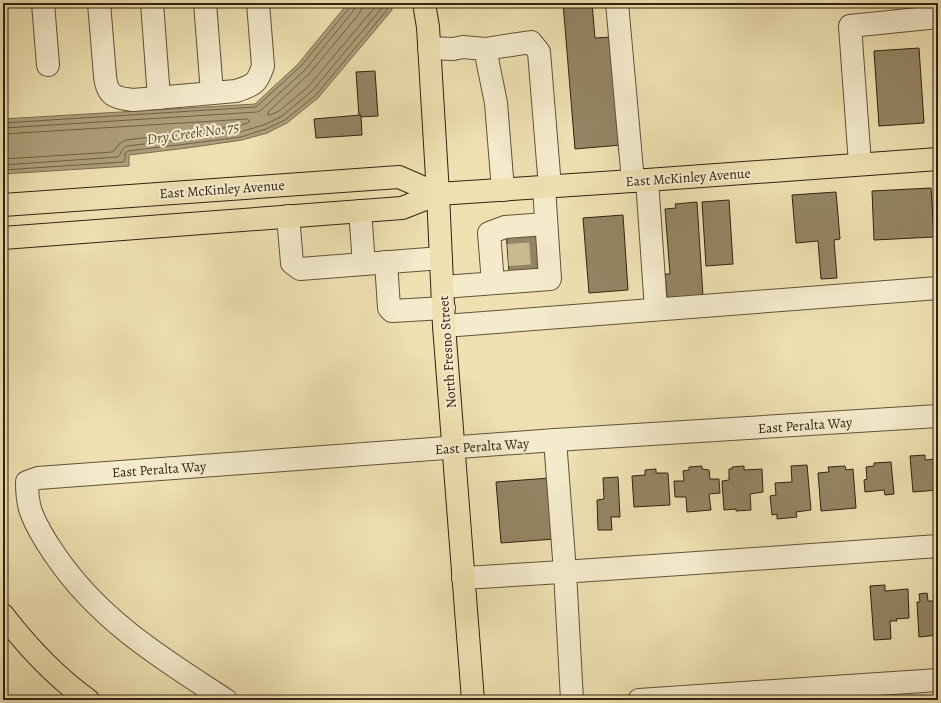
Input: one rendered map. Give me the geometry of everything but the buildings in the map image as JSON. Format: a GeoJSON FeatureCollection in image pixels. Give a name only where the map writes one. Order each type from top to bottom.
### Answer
{"type":"FeatureCollection","features":[{"type":"Feature","properties":{"kind":"main road","name":"North Fresno Street"},"geometry":{"type":"LineString","coordinates":[[424,3],[428,27],[444,317],[472,700]]}},
{"type":"Feature","properties":{"kind":"main road","name":"East McKinley Avenue"},"geometry":{"type":"LineString","coordinates":[[3,238],[402,208],[438,194],[938,159]]}},
{"type":"Feature","properties":{"kind":"main road","name":"East McKinley Avenue"},"geometry":{"type":"LineString","coordinates":[[3,205],[399,177],[438,194]]}},
{"type":"Feature","properties":{"kind":"main road"},"geometry":{"type":"LineString","coordinates":[[3,615],[16,631],[60,677],[88,700]]}},
{"type":"Feature","properties":{"kind":"street"},"geometry":{"type":"LineString","coordinates":[[43,3],[48,65]]}},
{"type":"Feature","properties":{"kind":"street"},"geometry":{"type":"LineString","coordinates":[[99,3],[106,83],[108,90],[113,95],[121,99],[133,100],[236,91],[255,83],[262,66],[258,3]]}},
{"type":"Feature","properties":{"kind":"street"},"geometry":{"type":"LineString","coordinates":[[152,3],[159,98]]}},
{"type":"Feature","properties":{"kind":"street"},"geometry":{"type":"LineString","coordinates":[[205,3],[212,93]]}},
{"type":"Feature","properties":{"kind":"street"},"geometry":{"type":"LineString","coordinates":[[617,3],[656,309]]}},
{"type":"Feature","properties":{"kind":"street"},"geometry":{"type":"LineString","coordinates":[[860,164],[850,26],[938,17]]}},
{"type":"Feature","properties":{"kind":"street"},"geometry":{"type":"LineString","coordinates":[[429,48],[453,49],[463,47],[485,49],[531,42],[539,52],[547,187],[546,224],[543,253],[550,279],[443,287]]}},
{"type":"Feature","properties":{"kind":"street"},"geometry":{"type":"LineString","coordinates":[[485,49],[496,103],[504,190]]}},
{"type":"Feature","properties":{"kind":"street"},"geometry":{"type":"LineString","coordinates":[[360,211],[364,264]]}},
{"type":"Feature","properties":{"kind":"street"},"geometry":{"type":"LineString","coordinates":[[288,216],[292,263],[300,269],[441,258]]}},
{"type":"Feature","properties":{"kind":"street"},"geometry":{"type":"LineString","coordinates":[[493,283],[499,256],[489,233],[505,228],[546,224]]}},
{"type":"Feature","properties":{"kind":"street"},"geometry":{"type":"LineString","coordinates":[[386,262],[388,308],[392,312],[444,317],[656,309],[938,288]]}},
{"type":"Feature","properties":{"kind":"street","name":"East Peralta Way"},"geometry":{"type":"LineString","coordinates":[[226,700],[159,656],[126,632],[78,586],[46,542],[31,512],[27,496],[27,482],[38,478],[555,440],[938,416]]}},
{"type":"Feature","properties":{"kind":"street"},"geometry":{"type":"LineString","coordinates":[[555,440],[565,572],[572,700]]}},
{"type":"Feature","properties":{"kind":"street"},"geometry":{"type":"LineString","coordinates":[[463,578],[938,546]]}},
{"type":"Feature","properties":{"kind":"street"},"geometry":{"type":"LineString","coordinates":[[639,700],[938,680]]}},
{"type":"Feature","properties":{"kind":"water","name":"Dry Creek No. 75"},"geometry":{"type":"Polygon","coordinates":[[[348,3],[391,3],[392,10],[318,98],[287,123],[267,133],[242,140],[129,155],[129,166],[3,174],[3,119],[255,104],[298,64],[348,3]]]}},
{"type":"Feature","properties":{"kind":"tunnel"},"geometry":{"type":"LineString","coordinates":[[508,255],[539,253]]}}]}
